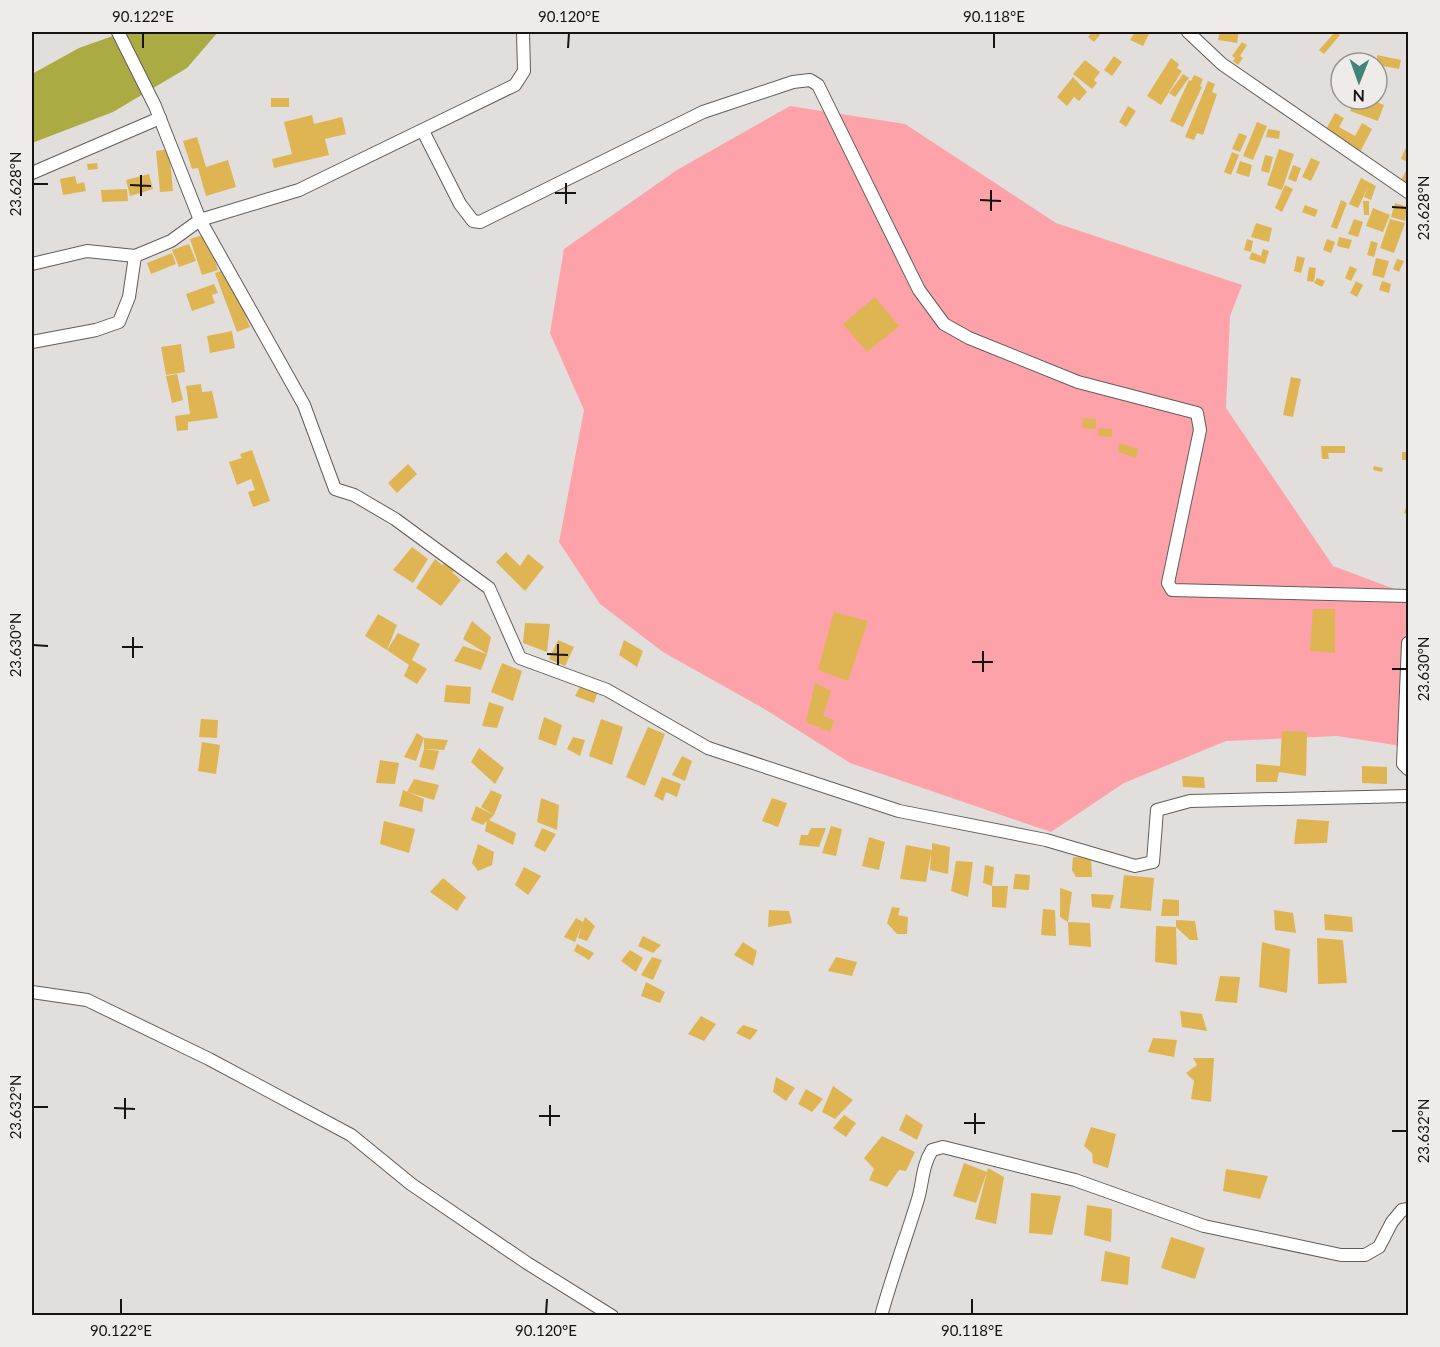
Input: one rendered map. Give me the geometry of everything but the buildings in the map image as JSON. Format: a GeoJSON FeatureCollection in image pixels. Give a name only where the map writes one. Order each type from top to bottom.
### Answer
{"type":"FeatureCollection","features":[{"type":"Feature","properties":{"kind":"street"},"geometry":{"type":"LineString","coordinates":[[118,32],[158,112],[200,220],[304,405],[334,489],[354,495],[395,519],[489,588],[520,658],[607,690],[708,748],[899,811],[1046,840],[1135,866],[1152,862],[1157,810],[1190,801],[1408,796]]}},
{"type":"Feature","properties":{"kind":"street"},"geometry":{"type":"LineString","coordinates":[[32,264],[87,251],[135,256],[171,241],[200,220],[299,190],[515,85],[524,71],[522,32]]}},
{"type":"Feature","properties":{"kind":"street"},"geometry":{"type":"LineString","coordinates":[[1188,32],[1222,64],[1408,192]]}},
{"type":"Feature","properties":{"kind":"street"},"geometry":{"type":"LineString","coordinates":[[423,131],[460,204],[473,221],[480,222],[703,112],[793,82],[810,80],[818,85],[919,290],[944,324],[969,338],[1078,382],[1197,413],[1200,430],[1168,583],[1172,590],[1408,596]]}},
{"type":"Feature","properties":{"kind":"street"},"geometry":{"type":"LineString","coordinates":[[32,173],[158,112]]}},
{"type":"Feature","properties":{"kind":"street"},"geometry":{"type":"LineString","coordinates":[[32,342],[96,330],[119,322],[129,297],[135,256]]}},
{"type":"Feature","properties":{"kind":"street"},"geometry":{"type":"LineString","coordinates":[[1408,643],[1403,764],[1408,769]]}},
{"type":"Feature","properties":{"kind":"street"},"geometry":{"type":"LineString","coordinates":[[32,992],[87,1000],[209,1059],[351,1136],[411,1184],[527,1263],[612,1316]]}},
{"type":"Feature","properties":{"kind":"street"},"geometry":{"type":"LineString","coordinates":[[881,1316],[905,1231],[918,1198],[924,1164],[932,1150],[944,1147],[1075,1180],[1204,1226],[1341,1255],[1365,1255],[1379,1247],[1392,1222],[1402,1210],[1408,1209]]}},
{"type":"Feature","properties":{"kind":"shaded area"},"geometry":{"type":"Polygon","coordinates":[[[124,32],[218,32],[187,68],[113,112],[32,143],[32,74],[79,48],[124,32]]]}},
{"type":"Feature","properties":{"kind":"shaded area"},"geometry":{"type":"Polygon","coordinates":[[[790,106],[905,124],[1056,223],[1242,285],[1230,316],[1226,408],[1333,566],[1408,594],[1408,747],[1337,736],[1226,741],[1124,783],[1051,832],[850,763],[766,710],[663,652],[600,604],[559,542],[584,410],[550,333],[564,249],[677,170],[790,106]]]}}]}
